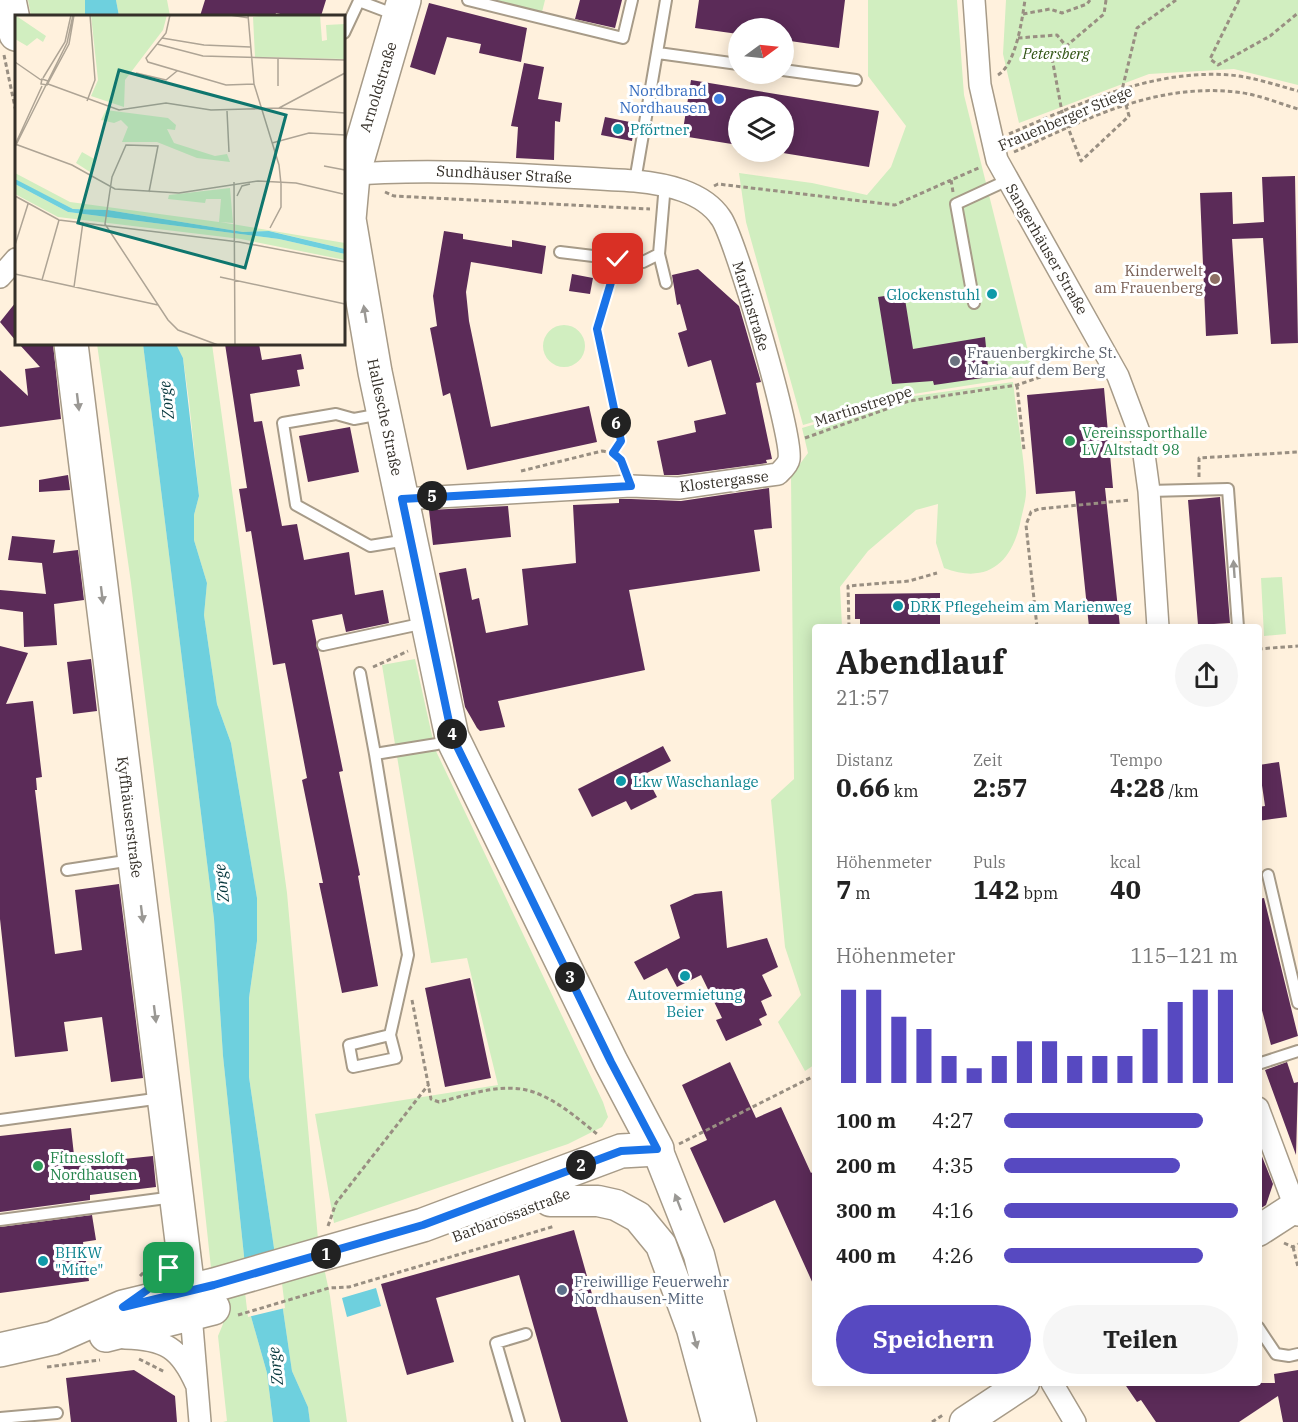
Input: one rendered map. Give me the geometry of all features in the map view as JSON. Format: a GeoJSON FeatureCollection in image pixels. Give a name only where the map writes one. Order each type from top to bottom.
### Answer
{"type":"FeatureCollection","features":[{"type":"Feature","properties":{"kind":"main road"},"geometry":{"type":"LineString","coordinates":[[9,0],[9,41]]}},
{"type":"Feature","properties":{"kind":"main road","name":"Arnoldstraße"},"geometry":{"type":"LineString","coordinates":[[348,175],[402,8]]}},
{"type":"Feature","properties":{"kind":"main road","name":"Hallesche Straße"},"geometry":{"type":"LineString","coordinates":[[348,175],[350,219],[384,413],[411,540],[423,634],[452,736],[611,1062],[664,1148],[699,1255],[735,1419]]}},
{"type":"Feature","properties":{"kind":"main road","name":"Kyffhäuserstraße"},"geometry":{"type":"LineString","coordinates":[[71,345],[178,1202],[209,1303]]}},
{"type":"Feature","properties":{"kind":"main road","name":"Barbarossastraße"},"geometry":{"type":"LineString","coordinates":[[325,1264],[429,1246],[553,1213],[664,1148]]}},
{"type":"Feature","properties":{"kind":"main road","name":"Barbarossastraße"},"geometry":{"type":"LineString","coordinates":[[0,1350],[48,1353],[102,1348],[209,1303],[325,1264],[621,1151],[664,1148]]}},
{"type":"Feature","properties":{"kind":"main road","name":"Hallesche Straße"},"geometry":{"type":"LineString","coordinates":[[553,1213],[598,1201],[616,1205],[639,1217],[661,1245],[692,1329],[735,1419]]}},
{"type":"Feature","properties":{"kind":"main road"},"geometry":{"type":"LineString","coordinates":[[123,1307],[147,1290],[169,1268],[178,1242],[178,1202]]}},
{"type":"Feature","properties":{"kind":"main road"},"geometry":{"type":"LineString","coordinates":[[1262,1229],[1297,1209]]}},
{"type":"Feature","properties":{"kind":"main road","name":"Barbarossastraße"},"geometry":{"type":"LineString","coordinates":[[48,1353],[123,1307],[209,1303]]}},
{"type":"Feature","properties":{"kind":"main road"},"geometry":{"type":"LineString","coordinates":[[965,1422],[1019,1386]]}},
{"type":"Feature","properties":{"kind":"street","name":"Sangerhäuser Straße"},"geometry":{"type":"LineString","coordinates":[[974,0],[980,85],[995,151],[1008,180],[1118,376],[1142,440],[1149,494],[1158,624]]}},
{"type":"Feature","properties":{"kind":"street","name":"Sundhäuser Straße"},"geometry":{"type":"LineString","coordinates":[[348,175],[382,171],[440,171],[665,184]]}},
{"type":"Feature","properties":{"kind":"street","name":"Martinstraße"},"geometry":{"type":"LineString","coordinates":[[665,184],[695,196],[721,217],[737,258],[774,381],[789,452]]}},
{"type":"Feature","properties":{"kind":"street"},"geometry":{"type":"LineString","coordinates":[[0,277],[15,260]]}},
{"type":"Feature","properties":{"kind":"street","name":"Klostergasse"},"geometry":{"type":"LineString","coordinates":[[402,499],[631,486],[680,488],[778,474],[789,452]]}},
{"type":"Feature","properties":{"kind":"street"},"geometry":{"type":"LineString","coordinates":[[1262,1118],[1297,1209]]}},
{"type":"Feature","properties":{"kind":"street","name":"Kyffhäuserstraße"},"geometry":{"type":"LineString","coordinates":[[200,1422],[196,1384],[209,1303]]}},
{"type":"Feature","properties":{"kind":"street","name":"Barbarossastraße"},"geometry":{"type":"LineString","coordinates":[[102,1348],[142,1339],[160,1342],[182,1357],[196,1384]]}},
{"type":"Feature","properties":{"kind":"street"},"geometry":{"type":"LineString","coordinates":[[1054,1386],[1075,1422]]}},
{"type":"Feature","properties":{"kind":"lane"},"geometry":{"type":"LineString","coordinates":[[468,0],[623,38],[633,0]]}},
{"type":"Feature","properties":{"kind":"lane"},"geometry":{"type":"LineString","coordinates":[[635,181],[666,0]]}},
{"type":"Feature","properties":{"kind":"lane"},"geometry":{"type":"LineString","coordinates":[[345,31],[358,1],[402,8]]}},
{"type":"Feature","properties":{"kind":"lane"},"geometry":{"type":"LineString","coordinates":[[658,53],[728,63]]}},
{"type":"Feature","properties":{"kind":"lane"},"geometry":{"type":"LineString","coordinates":[[794,72],[856,80]]}},
{"type":"Feature","properties":{"kind":"lane"},"geometry":{"type":"LineString","coordinates":[[974,303],[956,204],[1008,180]]}},
{"type":"Feature","properties":{"kind":"lane"},"geometry":{"type":"LineString","coordinates":[[665,184],[659,254],[666,283]]}},
{"type":"Feature","properties":{"kind":"lane"},"geometry":{"type":"LineString","coordinates":[[560,252],[643,262],[659,254]]}},
{"type":"Feature","properties":{"kind":"lane"},"geometry":{"type":"LineString","coordinates":[[384,413],[354,419],[336,414],[283,423],[296,505],[370,546],[411,540]]}},
{"type":"Feature","properties":{"kind":"lane"},"geometry":{"type":"LineString","coordinates":[[1149,494],[1228,489],[1238,624]]}},
{"type":"Feature","properties":{"kind":"lane"},"geometry":{"type":"LineString","coordinates":[[323,645],[423,634]]}},
{"type":"Feature","properties":{"kind":"lane"},"geometry":{"type":"LineString","coordinates":[[360,673],[408,955],[390,1035],[396,1058],[353,1067],[349,1045],[390,1035]]}},
{"type":"Feature","properties":{"kind":"lane"},"geometry":{"type":"LineString","coordinates":[[375,754],[437,744],[452,736]]}},
{"type":"Feature","properties":{"kind":"lane"},"geometry":{"type":"LineString","coordinates":[[67,870],[135,860]]}},
{"type":"Feature","properties":{"kind":"lane"},"geometry":{"type":"LineString","coordinates":[[1268,874],[1298,1003]]}},
{"type":"Feature","properties":{"kind":"lane"},"geometry":{"type":"LineString","coordinates":[[1262,1063],[1298,1051]]}},
{"type":"Feature","properties":{"kind":"lane"},"geometry":{"type":"LineString","coordinates":[[0,1120],[165,1098]]}},
{"type":"Feature","properties":{"kind":"lane"},"geometry":{"type":"LineString","coordinates":[[0,1220],[178,1202]]}},
{"type":"Feature","properties":{"kind":"lane"},"geometry":{"type":"LineString","coordinates":[[1262,1333],[1276,1354],[1289,1356],[1298,1354]]}},
{"type":"Feature","properties":{"kind":"lane"},"geometry":{"type":"LineString","coordinates":[[519,1422],[496,1343],[526,1334]]}},
{"type":"Feature","properties":{"kind":"lane"},"geometry":{"type":"LineString","coordinates":[[0,1419],[57,1413]]}},
{"type":"Feature","properties":{"kind":"path"},"geometry":{"type":"LineString","coordinates":[[980,85],[1006,70],[1018,38],[1026,0]]}},
{"type":"Feature","properties":{"kind":"path"},"geometry":{"type":"LineString","coordinates":[[1023,14],[1050,9],[1062,13],[1087,4],[1090,0]]}},
{"type":"Feature","properties":{"kind":"path"},"geometry":{"type":"LineString","coordinates":[[1106,0],[1104,14],[1052,58],[1062,112],[1081,161],[1130,116],[1122,90],[1137,28],[1176,0]]}},
{"type":"Feature","properties":{"kind":"path"},"geometry":{"type":"LineString","coordinates":[[1239,0],[1210,58],[1218,65],[1270,36],[1298,13]]}},
{"type":"Feature","properties":{"kind":"path"},"geometry":{"type":"LineString","coordinates":[[1018,38],[1057,34],[1066,46]]}},
{"type":"Feature","properties":{"kind":"path"},"geometry":{"type":"LineString","coordinates":[[9,41],[15,102]]}},
{"type":"Feature","properties":{"kind":"path"},"geometry":{"type":"LineString","coordinates":[[995,151],[1062,112],[1149,80],[1211,74],[1234,75],[1298,91]]}},
{"type":"Feature","properties":{"kind":"path","name":"Frauenberger Stiege"},"geometry":{"type":"LineString","coordinates":[[797,194],[895,205],[951,180],[995,151],[1068,127],[1126,102],[1159,94],[1204,90],[1239,92],[1298,109]]}},
{"type":"Feature","properties":{"kind":"path"},"geometry":{"type":"LineString","coordinates":[[951,180],[956,204]]}},
{"type":"Feature","properties":{"kind":"path"},"geometry":{"type":"LineString","coordinates":[[613,453],[621,441],[597,329],[618,259]]}},
{"type":"Feature","properties":{"kind":"path","name":"Martinstreppe"},"geometry":{"type":"LineString","coordinates":[[789,452],[909,401],[1017,385],[1064,369]]}},
{"type":"Feature","properties":{"kind":"path"},"geometry":{"type":"LineString","coordinates":[[1017,385],[1024,450]]}},
{"type":"Feature","properties":{"kind":"path"},"geometry":{"type":"LineString","coordinates":[[516,473],[602,451],[613,453],[621,460],[631,486]]}},
{"type":"Feature","properties":{"kind":"path"},"geometry":{"type":"LineString","coordinates":[[1199,477],[1199,458],[1298,452]]}},
{"type":"Feature","properties":{"kind":"path"},"geometry":{"type":"LineString","coordinates":[[1037,624],[1026,525],[1031,512],[1149,494]]}},
{"type":"Feature","properties":{"kind":"path"},"geometry":{"type":"LineString","coordinates":[[849,624],[848,586],[909,582],[937,573]]}},
{"type":"Feature","properties":{"kind":"path"},"geometry":{"type":"LineString","coordinates":[[360,673],[423,634]]}},
{"type":"Feature","properties":{"kind":"path"},"geometry":{"type":"LineString","coordinates":[[1262,649],[1298,646]]}},
{"type":"Feature","properties":{"kind":"path"},"geometry":{"type":"LineString","coordinates":[[402,980],[414,1003],[432,1099],[439,1102],[488,1091],[521,1089],[542,1096],[566,1110],[596,1134]]}},
{"type":"Feature","properties":{"kind":"path"},"geometry":{"type":"LineString","coordinates":[[664,1148],[812,1077]]}},
{"type":"Feature","properties":{"kind":"path"},"geometry":{"type":"LineString","coordinates":[[325,1264],[336,1203],[429,1084]]}},
{"type":"Feature","properties":{"kind":"path"},"geometry":{"type":"LineString","coordinates":[[325,1264],[349,1287],[553,1213]]}},
{"type":"Feature","properties":{"kind":"path"},"geometry":{"type":"LineString","coordinates":[[1293,1247],[1298,1268]]}},
{"type":"Feature","properties":{"kind":"path"},"geometry":{"type":"LineString","coordinates":[[209,1303],[325,1264]]}},
{"type":"Feature","properties":{"kind":"path"},"geometry":{"type":"LineString","coordinates":[[48,1353],[102,1348]]}},
{"type":"Feature","properties":{"kind":"path"},"geometry":{"type":"LineString","coordinates":[[131,1356],[155,1366]]}},
{"type":"Feature","properties":{"kind":"green space"},"geometry":{"type":"Polygon","coordinates":[[[28,0],[85,0],[85,15],[31,15],[28,0]]]}},
{"type":"Feature","properties":{"kind":"green space"},"geometry":{"type":"Polygon","coordinates":[[[116,0],[167,0],[170,15],[119,15],[116,0]]]}},
{"type":"Feature","properties":{"kind":"green space"},"geometry":{"type":"Polygon","coordinates":[[[496,0],[545,0],[542,12],[496,0]]]}},
{"type":"Feature","properties":{"kind":"green space"},"geometry":{"type":"Polygon","coordinates":[[[868,0],[957,0],[964,95],[1034,375],[907,395],[803,425],[746,222],[739,173],[812,183],[867,195],[891,167],[906,126],[868,76],[868,0]]]}},
{"type":"Feature","properties":{"kind":"green space","name":"Petersberg"},"geometry":{"type":"Polygon","coordinates":[[[1006,0],[1298,0],[1298,85],[1234,69],[1149,74],[1019,123],[1003,54],[1006,0]]]}},
{"type":"Feature","properties":{"kind":"green space"},"geometry":{"type":"Polygon","coordinates":[[[564,325],[572,326],[579,331],[584,338],[584,354],[579,361],[572,366],[564,367],[556,366],[549,361],[544,354],[543,346],[544,338],[549,331],[556,326],[564,325]]]}},
{"type":"Feature","properties":{"kind":"green space"},"geometry":{"type":"Polygon","coordinates":[[[97,345],[143,345],[214,919],[223,1056],[250,1313],[267,1373],[273,1422],[223,1422],[227,1421],[218,1336],[223,1324],[211,1268],[181,988],[131,583],[97,345]]]}},
{"type":"Feature","properties":{"kind":"green space"},"geometry":{"type":"Polygon","coordinates":[[[176,345],[212,345],[287,893],[318,1239],[330,1296],[347,1422],[310,1422],[308,1407],[292,1371],[249,1077],[249,998],[257,941],[257,898],[231,743],[217,704],[204,615],[207,583],[194,540],[194,515],[199,496],[183,358],[176,345]]]}},
{"type":"Feature","properties":{"kind":"green space"},"geometry":{"type":"Polygon","coordinates":[[[1013,382],[1026,495],[1012,547],[996,566],[973,574],[944,568],[936,543],[938,504],[916,510],[868,551],[840,587],[842,624],[812,624],[812,1066],[805,1071],[778,1022],[801,995],[785,947],[771,800],[794,779],[791,476],[808,453],[802,428],[907,397],[1013,382]]]}},
{"type":"Feature","properties":{"kind":"green space"},"geometry":{"type":"Polygon","coordinates":[[[1282,577],[1286,634],[1264,636],[1261,578],[1282,577]]]}},
{"type":"Feature","properties":{"kind":"green space"},"geometry":{"type":"Polygon","coordinates":[[[415,659],[435,749],[603,1102],[608,1117],[602,1127],[568,1144],[334,1223],[315,1114],[498,1085],[467,958],[431,963],[382,665],[415,659]]]}},
{"type":"Feature","properties":{"kind":"water"},"geometry":{"type":"Polygon","coordinates":[[[85,0],[116,0],[119,15],[85,15],[85,0]]]}},
{"type":"Feature","properties":{"kind":"water","name":"Zorge"},"geometry":{"type":"Polygon","coordinates":[[[143,345],[176,345],[183,358],[199,496],[194,515],[194,540],[207,583],[204,615],[217,704],[231,743],[257,898],[257,941],[249,998],[249,1077],[292,1371],[308,1407],[310,1422],[273,1422],[267,1373],[250,1313],[223,1056],[214,919],[143,345]]]}},
{"type":"Feature","properties":{"kind":"water"},"geometry":{"type":"Polygon","coordinates":[[[376,1288],[381,1306],[347,1317],[342,1298],[376,1288]]]}},
{"type":"Feature","properties":{"kind":"pier"},"geometry":{"type":"Polygon","coordinates":[[[278,1250],[285,1308],[248,1317],[241,1260],[278,1250]]]}},
{"type":"Feature","properties":{"kind":"building"},"geometry":{"type":"Polygon","coordinates":[[[205,0],[326,0],[321,15],[276,13],[275,15],[200,15],[205,0]]]}},
{"type":"Feature","properties":{"kind":"building"},"geometry":{"type":"Polygon","coordinates":[[[580,0],[622,0],[615,28],[575,19],[580,0]]]}},
{"type":"Feature","properties":{"kind":"building"},"geometry":{"type":"Polygon","coordinates":[[[699,0],[845,0],[839,48],[794,42],[794,18],[728,18],[728,33],[695,28],[699,0]]]}},
{"type":"Feature","properties":{"kind":"building"},"geometry":{"type":"Polygon","coordinates":[[[429,3],[527,28],[521,62],[479,53],[481,44],[447,37],[435,75],[410,67],[429,3]]]}},
{"type":"Feature","properties":{"kind":"building"},"geometry":{"type":"Polygon","coordinates":[[[524,63],[544,67],[538,99],[562,103],[560,122],[555,121],[554,160],[516,158],[518,127],[511,126],[524,63]]]}},
{"type":"Feature","properties":{"kind":"building"},"geometry":{"type":"Polygon","coordinates":[[[691,80],[788,96],[728,96],[728,143],[682,136],[691,80]]]}},
{"type":"Feature","properties":{"kind":"building"},"geometry":{"type":"Polygon","coordinates":[[[794,97],[879,111],[869,167],[794,155],[794,97]]]}},
{"type":"Feature","properties":{"kind":"building","name":"Pförtner"},"geometry":{"type":"Polygon","coordinates":[[[605,117],[635,123],[632,141],[601,135],[605,117]]]}},
{"type":"Feature","properties":{"kind":"building","name":"Kinderwelt am Frauenberg"},"geometry":{"type":"Polygon","coordinates":[[[1295,176],[1298,343],[1271,344],[1263,238],[1232,239],[1238,334],[1206,336],[1200,193],[1232,192],[1233,224],[1264,222],[1262,177],[1295,176]]]}},
{"type":"Feature","properties":{"kind":"building"},"geometry":{"type":"Polygon","coordinates":[[[444,231],[463,234],[463,239],[512,247],[512,240],[546,246],[542,274],[471,262],[466,292],[469,321],[491,427],[589,406],[597,442],[467,470],[450,393],[443,396],[430,328],[437,326],[433,296],[444,231]]]}},
{"type":"Feature","properties":{"kind":"building"},"geometry":{"type":"Polygon","coordinates":[[[698,269],[739,306],[761,382],[756,383],[772,459],[766,460],[767,463],[664,475],[657,441],[696,432],[694,421],[726,414],[711,360],[688,367],[678,333],[687,330],[680,304],[677,305],[672,275],[698,269]]]}},
{"type":"Feature","properties":{"kind":"building"},"geometry":{"type":"Polygon","coordinates":[[[572,274],[593,278],[590,294],[569,291],[572,274]]]}},
{"type":"Feature","properties":{"kind":"building"},"geometry":{"type":"Polygon","coordinates":[[[904,293],[913,349],[985,337],[989,377],[934,385],[933,381],[892,384],[878,297],[904,293]]]}},
{"type":"Feature","properties":{"kind":"building"},"geometry":{"type":"Polygon","coordinates":[[[15,303],[15,340],[0,322],[15,303]]]}},
{"type":"Feature","properties":{"kind":"building"},"geometry":{"type":"Polygon","coordinates":[[[20,345],[53,345],[61,419],[0,427],[0,370],[28,396],[25,369],[40,367],[20,345]]]}},
{"type":"Feature","properties":{"kind":"building"},"geometry":{"type":"Polygon","coordinates":[[[225,345],[259,345],[262,360],[301,354],[304,369],[297,370],[300,386],[250,394],[254,422],[262,421],[282,526],[297,524],[304,560],[349,552],[355,595],[383,590],[389,623],[346,632],[342,614],[312,620],[343,771],[339,772],[360,875],[358,876],[378,986],[342,993],[319,883],[323,883],[302,780],[307,778],[285,663],[273,665],[251,531],[246,532],[239,489],[247,488],[225,345]]]}},
{"type":"Feature","properties":{"kind":"building","name":"Vereinssporthalle LV Altstadt 98"},"geometry":{"type":"Polygon","coordinates":[[[1104,388],[1113,488],[1105,488],[1120,624],[1089,624],[1075,491],[1036,494],[1027,395],[1104,388]]]}},
{"type":"Feature","properties":{"kind":"building"},"geometry":{"type":"Polygon","coordinates":[[[350,427],[359,472],[308,482],[299,436],[350,427]]]}},
{"type":"Feature","properties":{"kind":"building"},"geometry":{"type":"Polygon","coordinates":[[[68,475],[70,490],[39,492],[39,480],[68,475]]]}},
{"type":"Feature","properties":{"kind":"building"},"geometry":{"type":"Polygon","coordinates":[[[769,488],[772,528],[754,530],[760,571],[629,590],[645,670],[498,701],[505,727],[480,731],[477,728],[465,707],[439,573],[466,568],[472,600],[479,598],[486,633],[528,625],[522,569],[576,563],[573,505],[619,503],[619,499],[681,501],[769,488]]]}},
{"type":"Feature","properties":{"kind":"building"},"geometry":{"type":"Polygon","coordinates":[[[1220,497],[1230,623],[1198,624],[1188,500],[1220,497]]]}},
{"type":"Feature","properties":{"kind":"building"},"geometry":{"type":"Polygon","coordinates":[[[508,506],[511,537],[433,545],[429,510],[508,506]]]}},
{"type":"Feature","properties":{"kind":"building"},"geometry":{"type":"Polygon","coordinates":[[[12,536],[55,540],[53,553],[78,550],[84,600],[54,604],[57,645],[24,647],[23,612],[0,609],[0,590],[46,594],[42,563],[8,560],[12,536]]]}},
{"type":"Feature","properties":{"kind":"building","name":"DRK Pflegeheim am Marienweg"},"geometry":{"type":"Polygon","coordinates":[[[940,593],[940,624],[860,624],[860,619],[855,619],[855,594],[940,593]]]}},
{"type":"Feature","properties":{"kind":"building"},"geometry":{"type":"Polygon","coordinates":[[[0,646],[28,653],[6,704],[33,701],[42,777],[36,778],[37,790],[35,790],[55,954],[82,950],[75,890],[119,884],[143,1078],[111,1082],[102,1017],[64,1022],[68,1051],[15,1057],[0,919],[0,646]]]}},
{"type":"Feature","properties":{"kind":"building"},"geometry":{"type":"Polygon","coordinates":[[[91,659],[97,711],[73,714],[67,662],[91,659]]]}},
{"type":"Feature","properties":{"kind":"building","name":"Lkw Waschanlage"},"geometry":{"type":"Polygon","coordinates":[[[663,746],[671,761],[645,774],[657,797],[631,810],[626,801],[592,817],[578,789],[663,746]]]}},
{"type":"Feature","properties":{"kind":"building"},"geometry":{"type":"Polygon","coordinates":[[[1279,762],[1287,817],[1262,820],[1262,806],[1265,806],[1262,765],[1279,762]]]}},
{"type":"Feature","properties":{"kind":"building"},"geometry":{"type":"Polygon","coordinates":[[[722,891],[727,948],[767,938],[778,967],[762,975],[772,996],[761,1001],[767,1015],[759,1019],[762,1025],[726,1041],[716,1020],[722,1018],[701,975],[677,987],[667,968],[644,980],[634,962],[680,938],[670,905],[695,894],[722,891]]]}},
{"type":"Feature","properties":{"kind":"building"},"geometry":{"type":"Polygon","coordinates":[[[1262,898],[1264,898],[1298,1036],[1271,1045],[1262,1010],[1262,898]]]}},
{"type":"Feature","properties":{"kind":"building"},"geometry":{"type":"Polygon","coordinates":[[[470,978],[491,1078],[445,1087],[425,988],[470,978]]]}},
{"type":"Feature","properties":{"kind":"building"},"geometry":{"type":"Polygon","coordinates":[[[730,1062],[756,1118],[781,1107],[812,1172],[812,1282],[775,1200],[724,1223],[690,1148],[707,1140],[682,1085],[730,1062]]]}},
{"type":"Feature","properties":{"kind":"building"},"geometry":{"type":"Polygon","coordinates":[[[1287,1062],[1294,1083],[1298,1082],[1296,1155],[1265,1070],[1287,1062]]]}},
{"type":"Feature","properties":{"kind":"building","name":"Fitnessloft Nordhausen"},"geometry":{"type":"Polygon","coordinates":[[[71,1128],[75,1164],[153,1156],[156,1187],[90,1195],[90,1200],[0,1212],[0,1136],[71,1128]]]}},
{"type":"Feature","properties":{"kind":"building"},"geometry":{"type":"Polygon","coordinates":[[[1262,1156],[1273,1184],[1266,1205],[1262,1208],[1262,1156]]]}},
{"type":"Feature","properties":{"kind":"building","name":"BHKW \"Mitte\""},"geometry":{"type":"Polygon","coordinates":[[[92,1215],[96,1240],[83,1242],[89,1281],[0,1293],[0,1227],[92,1215]]]}},
{"type":"Feature","properties":{"kind":"building"},"geometry":{"type":"Polygon","coordinates":[[[574,1230],[628,1422],[561,1422],[519,1275],[436,1298],[454,1362],[407,1375],[381,1284],[574,1230]]]}},
{"type":"Feature","properties":{"kind":"building"},"geometry":{"type":"Polygon","coordinates":[[[134,1370],[175,1396],[177,1422],[71,1422],[66,1378],[134,1370]]]}},
{"type":"Feature","properties":{"kind":"building"},"geometry":{"type":"Polygon","coordinates":[[[1298,1370],[1298,1422],[1283,1422],[1278,1396],[1239,1422],[1156,1422],[1141,1400],[1137,1402],[1126,1386],[1262,1386],[1262,1383],[1275,1383],[1274,1374],[1298,1370]]]}},
{"type":"Feature","properties":{"kind":"place","name":"Nordbrand Nordhausen"},"geometry":{"type":"Point","coordinates":[719,99]}},
{"type":"Feature","properties":{"kind":"place","name":"Pförtner"},"geometry":{"type":"Point","coordinates":[618,129]}},
{"type":"Feature","properties":{"kind":"place","name":"Kinderwelt am Frauenberg"},"geometry":{"type":"Point","coordinates":[1215,279]}},
{"type":"Feature","properties":{"kind":"place","name":"Glockenstuhl"},"geometry":{"type":"Point","coordinates":[992,294]}},
{"type":"Feature","properties":{"kind":"place","name":"Frauenbergkirche St. Maria auf dem Berg"},"geometry":{"type":"Point","coordinates":[955,361]}},
{"type":"Feature","properties":{"kind":"place","name":"Vereinssporthalle LV Altstadt 98"},"geometry":{"type":"Point","coordinates":[1070,441]}},
{"type":"Feature","properties":{"kind":"place","name":"DRK Pflegeheim am Marienweg"},"geometry":{"type":"Point","coordinates":[898,606]}},
{"type":"Feature","properties":{"kind":"place","name":"Lkw Waschanlage"},"geometry":{"type":"Point","coordinates":[621,781]}},
{"type":"Feature","properties":{"kind":"place","name":"Autovermietung Beier"},"geometry":{"type":"Point","coordinates":[685,976]}},
{"type":"Feature","properties":{"kind":"place","name":"Fitnessloft Nordhausen"},"geometry":{"type":"Point","coordinates":[38,1166]}},
{"type":"Feature","properties":{"kind":"place","name":"BHKW \"Mitte\""},"geometry":{"type":"Point","coordinates":[43,1261]}},
{"type":"Feature","properties":{"kind":"place","name":"Freiwillige Feuerwehr Nordhausen-Mitte"},"geometry":{"type":"Point","coordinates":[562,1290]}},
{"type":"Feature","properties":{"kind":"route"},"geometry":{"type":"LineString","coordinates":[[169,1268],[147,1290],[123,1307],[214,1285],[423,1225],[621,1151],[657,1149],[611,1062],[452,736],[402,499],[454,494],[631,486],[621,460],[613,453],[621,441],[597,329],[618,259]]}}]}
